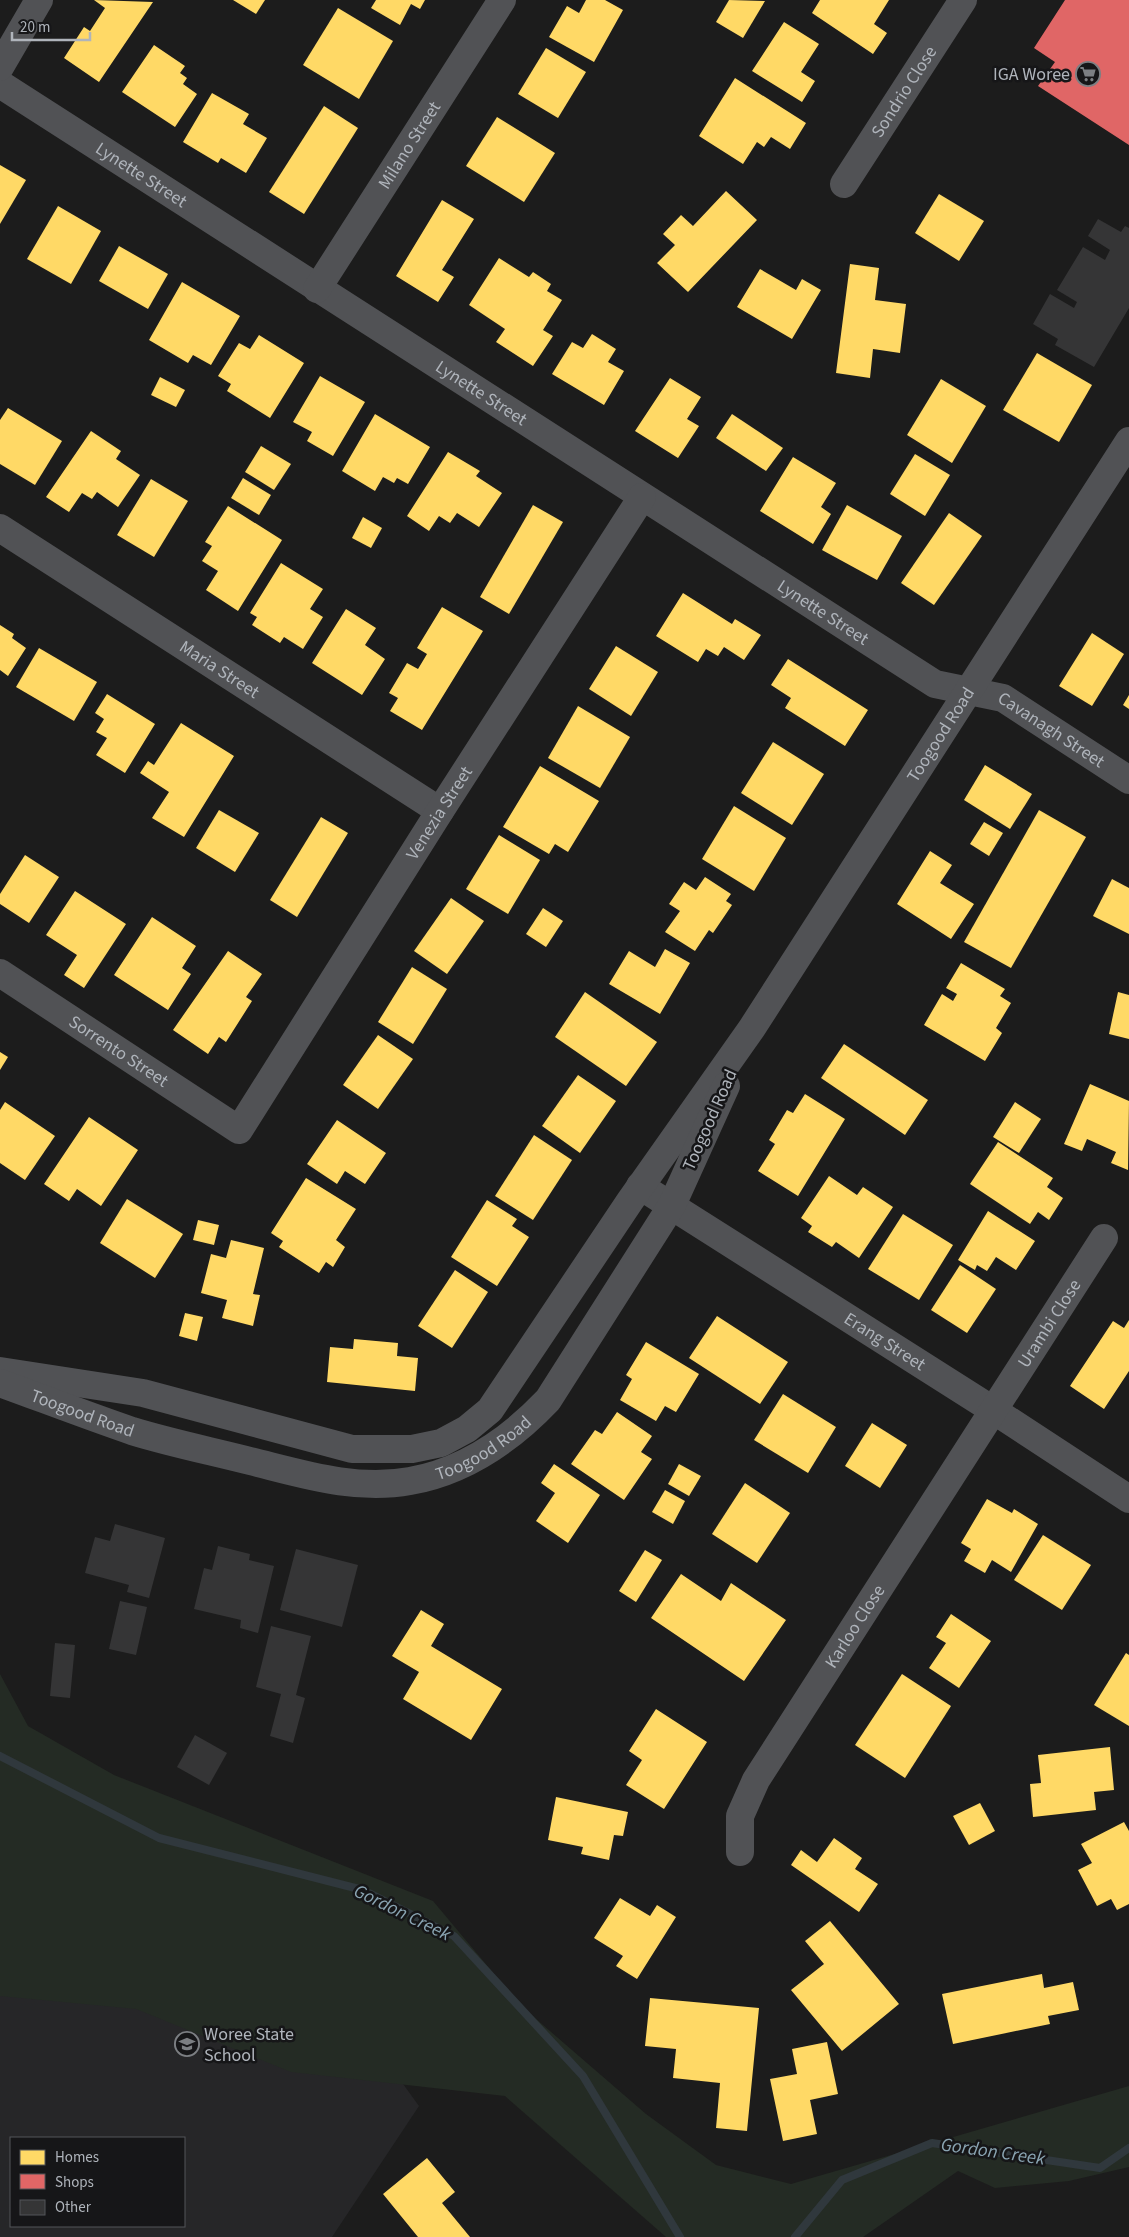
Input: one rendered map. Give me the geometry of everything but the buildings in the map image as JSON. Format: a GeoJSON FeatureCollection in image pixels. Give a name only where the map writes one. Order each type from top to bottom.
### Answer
{"type":"FeatureCollection","features":[{"type":"Feature","properties":{"kind":"street"},"geometry":{"type":"LineString","coordinates":[[0,67],[39,0]]}},
{"type":"Feature","properties":{"kind":"street","name":"Milano Street"},"geometry":{"type":"LineString","coordinates":[[317,289],[502,0]]}},
{"type":"Feature","properties":{"kind":"street","name":"Sondrio Close"},"geometry":{"type":"LineString","coordinates":[[844,184],[963,0]]}},
{"type":"Feature","properties":{"kind":"street","name":"Lynette Street"},"geometry":{"type":"LineString","coordinates":[[0,84],[935,684],[969,690]]}},
{"type":"Feature","properties":{"kind":"street","name":"Toogood Road"},"geometry":{"type":"LineString","coordinates":[[0,1370],[143,1393],[352,1448],[412,1449],[441,1442],[466,1429],[490,1410],[640,1186],[752,1028],[1129,441]]}},
{"type":"Feature","properties":{"kind":"street","name":"Venezia Street"},"geometry":{"type":"LineString","coordinates":[[239,1130],[440,811],[642,497]]}},
{"type":"Feature","properties":{"kind":"street","name":"Maria Street"},"geometry":{"type":"LineString","coordinates":[[0,528],[440,811]]}},
{"type":"Feature","properties":{"kind":"street","name":"Cavanagh Street"},"geometry":{"type":"LineString","coordinates":[[969,690],[1003,698],[1129,780]]}},
{"type":"Feature","properties":{"kind":"street","name":"Sorrento Street"},"geometry":{"type":"LineString","coordinates":[[0,973],[239,1130]]}},
{"type":"Feature","properties":{"kind":"street","name":"Toogood Road"},"geometry":{"type":"LineString","coordinates":[[0,1383],[133,1431],[333,1482],[371,1485],[410,1481],[450,1470],[491,1449],[523,1426],[548,1400],[672,1205],[752,1028]]}},
{"type":"Feature","properties":{"kind":"street","name":"Erang Street"},"geometry":{"type":"LineString","coordinates":[[640,1186],[993,1410],[1129,1499]]}},
{"type":"Feature","properties":{"kind":"street","name":"Urambi Close"},"geometry":{"type":"LineString","coordinates":[[993,1410],[1104,1238]]}},
{"type":"Feature","properties":{"kind":"street","name":"Karloo Close"},"geometry":{"type":"LineString","coordinates":[[740,1852],[740,1816],[756,1780],[993,1410]]}},
{"type":"Feature","properties":{"kind":"shaded area"},"geometry":{"type":"Polygon","coordinates":[[[0,1674],[28,1726],[114,1775],[433,1901],[521,2006],[646,2114],[716,2165],[791,2184],[1129,2086],[1129,2167],[1069,2181],[995,2188],[958,2171],[863,2237],[666,2237],[505,2096],[291,2072],[136,2009],[0,1996],[0,1674]]]}},
{"type":"Feature","properties":{"kind":"shaded area","name":"Woree State School"},"geometry":{"type":"Polygon","coordinates":[[[0,1894],[330,1983],[419,2106],[332,2237],[0,2237],[0,1894]]]}},
{"type":"Feature","properties":{"kind":"waterway","name":"Gordon Creek"},"geometry":{"type":"LineString","coordinates":[[0,1756],[159,1838],[363,1890],[454,1936],[583,2076],[680,2237]]}},
{"type":"Feature","properties":{"kind":"waterway","name":"Gordon Creek"},"geometry":{"type":"LineString","coordinates":[[795,2237],[842,2180],[932,2143],[1100,2168],[1129,2148]]}},
{"type":"Feature","properties":{"kind":"place","name":"IGA Woree"},"geometry":{"type":"Point","coordinates":[1088,74]}},
{"type":"Feature","properties":{"kind":"place","name":"Woree State School"},"geometry":{"type":"Point","coordinates":[187,2044]}}]}
